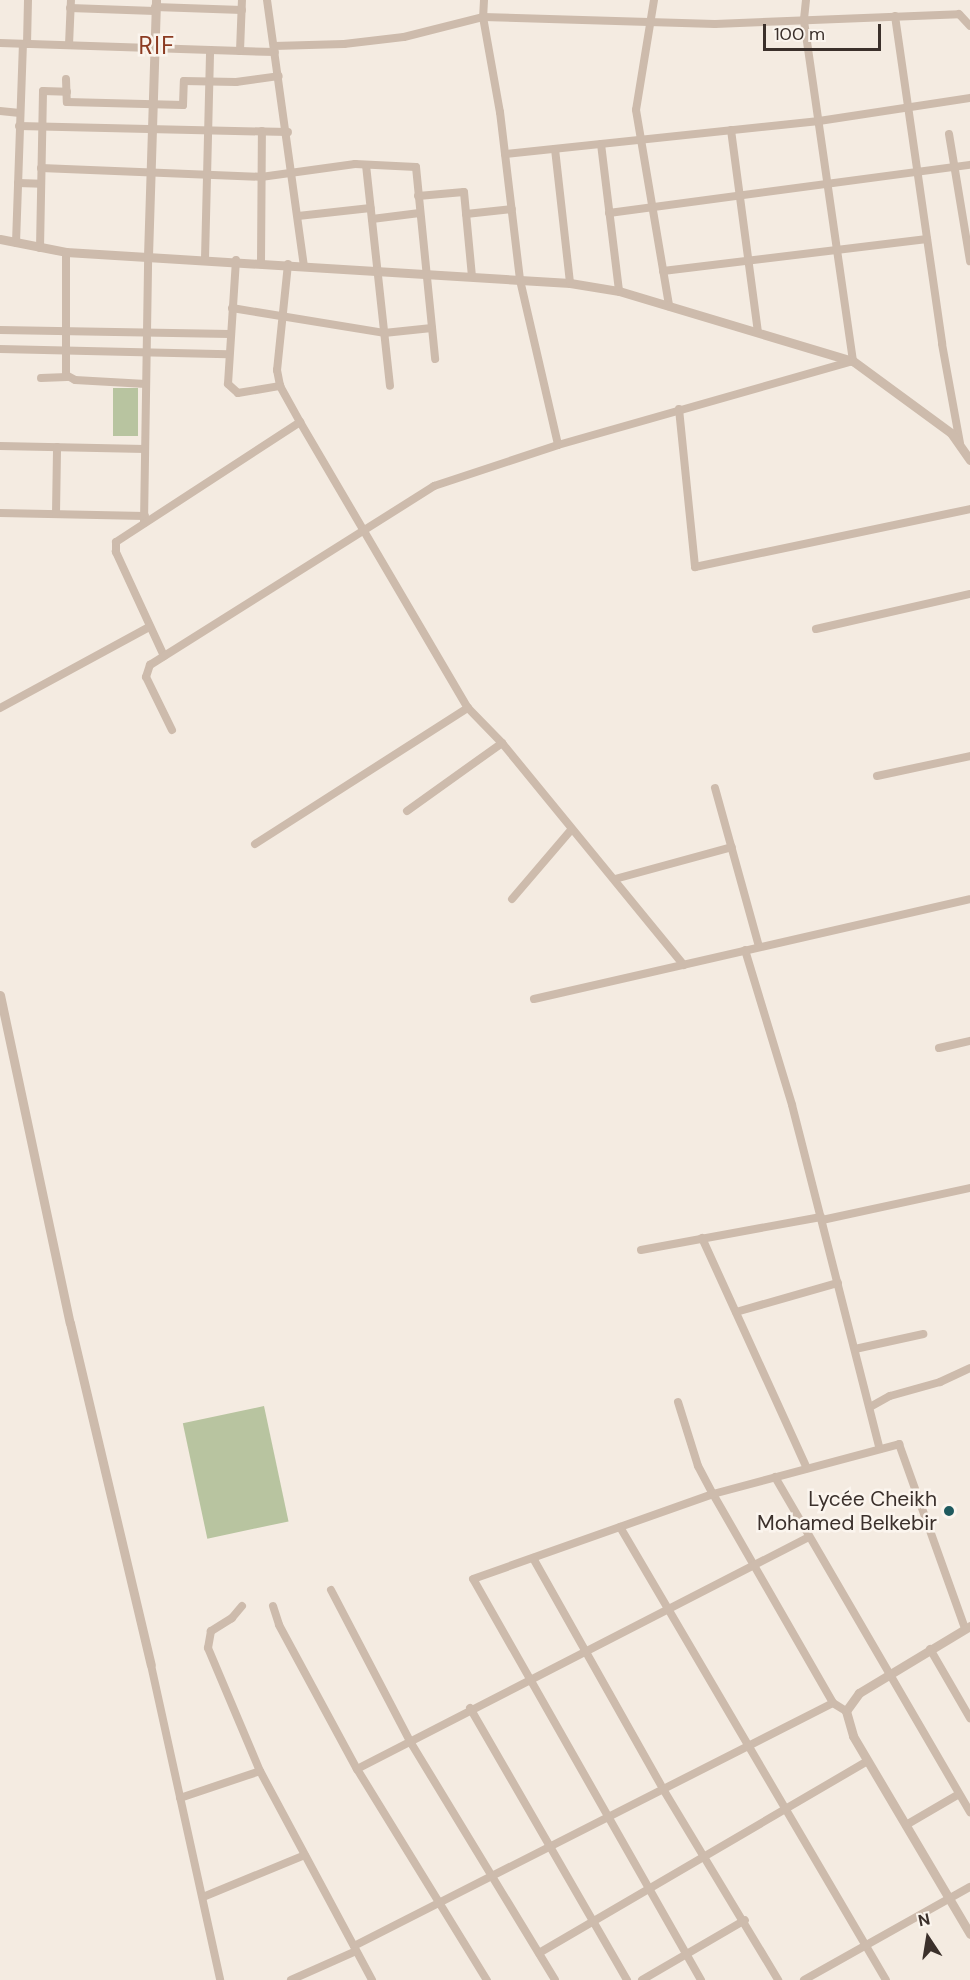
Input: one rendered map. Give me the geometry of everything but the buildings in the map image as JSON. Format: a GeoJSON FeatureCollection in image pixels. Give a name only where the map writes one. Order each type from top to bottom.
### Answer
{"type":"FeatureCollection","features":[{"type":"Feature","properties":{"kind":"street"},"geometry":{"type":"LineString","coordinates":[[16,243],[19,126],[28,0]]}},
{"type":"Feature","properties":{"kind":"street"},"geometry":{"type":"LineString","coordinates":[[240,51],[242,0]]}},
{"type":"Feature","properties":{"kind":"street"},"geometry":{"type":"LineString","coordinates":[[267,0],[288,132],[304,265]]}},
{"type":"Feature","properties":{"kind":"street"},"geometry":{"type":"LineString","coordinates":[[484,0],[483,17],[505,154],[520,280],[558,445]]}},
{"type":"Feature","properties":{"kind":"street"},"geometry":{"type":"LineString","coordinates":[[654,0],[636,110],[669,306]]}},
{"type":"Feature","properties":{"kind":"street"},"geometry":{"type":"LineString","coordinates":[[806,0],[804,19],[853,361]]}},
{"type":"Feature","properties":{"kind":"street"},"geometry":{"type":"LineString","coordinates":[[69,45],[71,4],[242,10]]}},
{"type":"Feature","properties":{"kind":"street"},"geometry":{"type":"LineString","coordinates":[[144,520],[155,6]]}},
{"type":"Feature","properties":{"kind":"street"},"geometry":{"type":"LineString","coordinates":[[0,43],[240,51],[344,45],[404,37],[483,17],[715,24],[959,14],[970,26]]}},
{"type":"Feature","properties":{"kind":"street"},"geometry":{"type":"LineString","coordinates":[[895,16],[927,239],[960,443]]}},
{"type":"Feature","properties":{"kind":"street"},"geometry":{"type":"LineString","coordinates":[[205,259],[210,50]]}},
{"type":"Feature","properties":{"kind":"street"},"geometry":{"type":"LineString","coordinates":[[66,79],[67,102],[183,105],[184,81],[279,76]]}},
{"type":"Feature","properties":{"kind":"street"},"geometry":{"type":"LineString","coordinates":[[40,248],[43,91],[66,92]]}},
{"type":"Feature","properties":{"kind":"street"},"geometry":{"type":"LineString","coordinates":[[505,154],[819,121],[970,98]]}},
{"type":"Feature","properties":{"kind":"street"},"geometry":{"type":"LineString","coordinates":[[0,111],[20,113]]}},
{"type":"Feature","properties":{"kind":"street"},"geometry":{"type":"LineString","coordinates":[[19,126],[288,132]]}},
{"type":"Feature","properties":{"kind":"street"},"geometry":{"type":"LineString","coordinates":[[731,130],[758,332]]}},
{"type":"Feature","properties":{"kind":"street"},"geometry":{"type":"LineString","coordinates":[[261,262],[262,131]]}},
{"type":"Feature","properties":{"kind":"street"},"geometry":{"type":"LineString","coordinates":[[949,134],[970,261]]}},
{"type":"Feature","properties":{"kind":"street"},"geometry":{"type":"LineString","coordinates":[[601,144],[619,291]]}},
{"type":"Feature","properties":{"kind":"street"},"geometry":{"type":"LineString","coordinates":[[555,149],[570,283]]}},
{"type":"Feature","properties":{"kind":"street"},"geometry":{"type":"LineString","coordinates":[[41,168],[261,177],[366,165],[416,167],[435,359]]}},
{"type":"Feature","properties":{"kind":"street"},"geometry":{"type":"LineString","coordinates":[[366,165],[390,386]]}},
{"type":"Feature","properties":{"kind":"street"},"geometry":{"type":"LineString","coordinates":[[609,213],[970,165]]}},
{"type":"Feature","properties":{"kind":"street"},"geometry":{"type":"LineString","coordinates":[[18,183],[41,184]]}},
{"type":"Feature","properties":{"kind":"street"},"geometry":{"type":"LineString","coordinates":[[418,196],[464,192],[472,277]]}},
{"type":"Feature","properties":{"kind":"street"},"geometry":{"type":"LineString","coordinates":[[298,216],[370,208]]}},
{"type":"Feature","properties":{"kind":"street"},"geometry":{"type":"LineString","coordinates":[[466,214],[512,209]]}},
{"type":"Feature","properties":{"kind":"street"},"geometry":{"type":"LineString","coordinates":[[372,219],[420,213]]}},
{"type":"Feature","properties":{"kind":"street"},"geometry":{"type":"LineString","coordinates":[[0,239],[66,252],[236,260],[570,283],[619,291],[853,361],[885,382],[960,443],[970,460]]}},
{"type":"Feature","properties":{"kind":"street"},"geometry":{"type":"LineString","coordinates":[[663,270],[927,239]]}},
{"type":"Feature","properties":{"kind":"street"},"geometry":{"type":"LineString","coordinates":[[66,252],[63,351],[68,377]]}},
{"type":"Feature","properties":{"kind":"street"},"geometry":{"type":"LineString","coordinates":[[236,260],[228,354],[228,384],[233,392],[280,386]]}},
{"type":"Feature","properties":{"kind":"street"},"geometry":{"type":"LineString","coordinates":[[288,264],[277,364],[280,386],[300,422],[364,527],[468,708],[502,743],[571,830],[615,879],[684,964]]}},
{"type":"Feature","properties":{"kind":"street"},"geometry":{"type":"LineString","coordinates":[[232,308],[384,333],[432,328]]}},
{"type":"Feature","properties":{"kind":"street"},"geometry":{"type":"LineString","coordinates":[[0,330],[230,334]]}},
{"type":"Feature","properties":{"kind":"street"},"geometry":{"type":"LineString","coordinates":[[0,349],[228,354]]}},
{"type":"Feature","properties":{"kind":"street"},"geometry":{"type":"LineString","coordinates":[[172,730],[146,674],[150,665],[364,527],[434,486],[558,445],[853,361]]}},
{"type":"Feature","properties":{"kind":"street"},"geometry":{"type":"LineString","coordinates":[[41,378],[68,377],[146,384]]}},
{"type":"Feature","properties":{"kind":"street"},"geometry":{"type":"LineString","coordinates":[[679,409],[695,567],[970,509]]}},
{"type":"Feature","properties":{"kind":"street"},"geometry":{"type":"LineString","coordinates":[[164,656],[115,549],[120,536],[300,422]]}},
{"type":"Feature","properties":{"kind":"street"},"geometry":{"type":"LineString","coordinates":[[0,446],[145,449]]}},
{"type":"Feature","properties":{"kind":"street"},"geometry":{"type":"LineString","coordinates":[[56,514],[57,447]]}},
{"type":"Feature","properties":{"kind":"street"},"geometry":{"type":"LineString","coordinates":[[0,513],[144,520]]}},
{"type":"Feature","properties":{"kind":"street"},"geometry":{"type":"LineString","coordinates":[[816,629],[970,594]]}},
{"type":"Feature","properties":{"kind":"street"},"geometry":{"type":"LineString","coordinates":[[0,708],[149,627]]}},
{"type":"Feature","properties":{"kind":"street"},"geometry":{"type":"LineString","coordinates":[[255,844],[468,708]]}},
{"type":"Feature","properties":{"kind":"street"},"geometry":{"type":"LineString","coordinates":[[407,811],[502,743]]}},
{"type":"Feature","properties":{"kind":"street"},"geometry":{"type":"LineString","coordinates":[[877,776],[970,758]]}},
{"type":"Feature","properties":{"kind":"street"},"geometry":{"type":"LineString","coordinates":[[715,788],[759,947]]}},
{"type":"Feature","properties":{"kind":"street"},"geometry":{"type":"LineString","coordinates":[[512,899],[571,830]]}},
{"type":"Feature","properties":{"kind":"street"},"geometry":{"type":"LineString","coordinates":[[615,879],[732,848]]}},
{"type":"Feature","properties":{"kind":"street"},"geometry":{"type":"LineString","coordinates":[[534,999],[970,899]]}},
{"type":"Feature","properties":{"kind":"street"},"geometry":{"type":"LineString","coordinates":[[745,951],[792,1105],[880,1449]]}},
{"type":"Feature","properties":{"kind":"street"},"geometry":{"type":"LineString","coordinates":[[0,995],[70,1323],[152,1665],[220,1980]]}},
{"type":"Feature","properties":{"kind":"street"},"geometry":{"type":"LineString","coordinates":[[939,1048],[970,1041]]}},
{"type":"Feature","properties":{"kind":"street"},"geometry":{"type":"LineString","coordinates":[[641,1250],[821,1218],[970,1188]]}},
{"type":"Feature","properties":{"kind":"street"},"geometry":{"type":"LineString","coordinates":[[702,1238],[807,1468]]}},
{"type":"Feature","properties":{"kind":"street"},"geometry":{"type":"LineString","coordinates":[[735,1312],[838,1283]]}},
{"type":"Feature","properties":{"kind":"street"},"geometry":{"type":"LineString","coordinates":[[855,1349],[923,1334]]}},
{"type":"Feature","properties":{"kind":"street"},"geometry":{"type":"LineString","coordinates":[[870,1407],[890,1396],[940,1382],[970,1368]]}},
{"type":"Feature","properties":{"kind":"street"},"geometry":{"type":"LineString","coordinates":[[678,1402],[698,1466],[712,1494],[833,1703],[846,1711],[853,1737],[970,1934]]}},
{"type":"Feature","properties":{"kind":"street"},"geometry":{"type":"LineString","coordinates":[[701,1980],[473,1579],[712,1494],[899,1444],[968,1627],[859,1693],[846,1711]]}},
{"type":"Feature","properties":{"kind":"street"},"geometry":{"type":"LineString","coordinates":[[775,1477],[888,1676],[970,1812]]}},
{"type":"Feature","properties":{"kind":"street"},"geometry":{"type":"LineString","coordinates":[[620,1527],[886,1980]]}},
{"type":"Feature","properties":{"kind":"street"},"geometry":{"type":"LineString","coordinates":[[357,1769],[411,1743],[470,1708],[528,1678],[588,1652],[809,1537]]}},
{"type":"Feature","properties":{"kind":"street"},"geometry":{"type":"LineString","coordinates":[[533,1558],[588,1652],[663,1789],[745,1920],[778,1980]]}},
{"type":"Feature","properties":{"kind":"street"},"geometry":{"type":"LineString","coordinates":[[331,1590],[411,1743],[494,1875],[555,1980]]}},
{"type":"Feature","properties":{"kind":"street"},"geometry":{"type":"LineString","coordinates":[[242,1606],[232,1618],[211,1631],[207,1643],[260,1771],[372,1980]]}},
{"type":"Feature","properties":{"kind":"street"},"geometry":{"type":"LineString","coordinates":[[273,1606],[279,1625],[357,1769],[488,1980]]}},
{"type":"Feature","properties":{"kind":"street"},"geometry":{"type":"LineString","coordinates":[[930,1649],[970,1718]]}},
{"type":"Feature","properties":{"kind":"street"},"geometry":{"type":"LineString","coordinates":[[291,1980],[441,1901],[833,1703]]}},
{"type":"Feature","properties":{"kind":"street"},"geometry":{"type":"LineString","coordinates":[[470,1708],[627,1980]]}},
{"type":"Feature","properties":{"kind":"street"},"geometry":{"type":"LineString","coordinates":[[539,1953],[867,1761]]}},
{"type":"Feature","properties":{"kind":"street"},"geometry":{"type":"LineString","coordinates":[[180,1798],[260,1771]]}},
{"type":"Feature","properties":{"kind":"street"},"geometry":{"type":"LineString","coordinates":[[906,1826],[959,1794]]}},
{"type":"Feature","properties":{"kind":"street"},"geometry":{"type":"LineString","coordinates":[[202,1897],[305,1855]]}},
{"type":"Feature","properties":{"kind":"street"},"geometry":{"type":"LineString","coordinates":[[804,1980],[867,1947],[970,1887]]}},
{"type":"Feature","properties":{"kind":"street"},"geometry":{"type":"LineString","coordinates":[[642,1980],[745,1920]]}},
{"type":"Feature","properties":{"kind":"green space"},"geometry":{"type":"Polygon","coordinates":[[[113,388],[138,388],[138,436],[113,436],[113,388]]]}},
{"type":"Feature","properties":{"kind":"green space"},"geometry":{"type":"Polygon","coordinates":[[[264,1406],[289,1521],[207,1539],[183,1423],[264,1406]]]}},
{"type":"Feature","properties":{"kind":"place","name":"Lycée Cheikh Mohamed Belkebir"},"geometry":{"type":"Point","coordinates":[949,1511]}},
{"type":"Feature","properties":{"kind":"district","name":"RIF"},"geometry":{"type":"Point","coordinates":[157,46]}}]}
